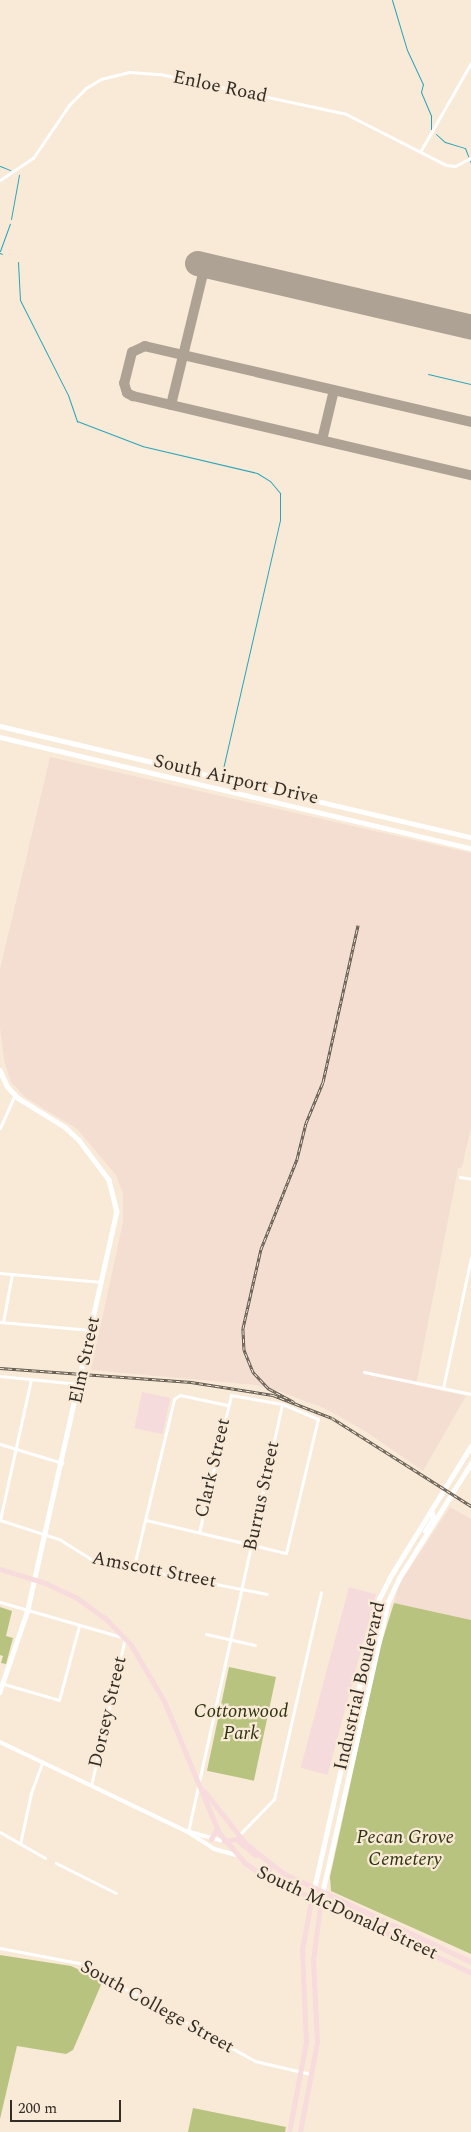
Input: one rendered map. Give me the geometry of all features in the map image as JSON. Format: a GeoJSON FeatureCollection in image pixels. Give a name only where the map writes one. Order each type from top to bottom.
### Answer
{"type":"FeatureCollection","features":[{"type":"Feature","properties":{"kind":"main road","name":"South Airport Drive"},"geometry":{"type":"LineString","coordinates":[[0,726],[374,812],[471,837]]}},
{"type":"Feature","properties":{"kind":"main road","name":"South Airport Drive"},"geometry":{"type":"LineString","coordinates":[[0,737],[372,823],[471,848]]}},
{"type":"Feature","properties":{"kind":"main road"},"geometry":{"type":"LineString","coordinates":[[372,823],[374,812]]}},
{"type":"Feature","properties":{"kind":"main road","name":"Elm Street"},"geometry":{"type":"LineString","coordinates":[[0,1070],[15,1095],[68,1130],[109,1180],[117,1214],[28,1610],[0,1692]]}},
{"type":"Feature","properties":{"kind":"main road","name":"Industrial Boulevard"},"geometry":{"type":"LineString","coordinates":[[314,1890],[379,1599],[471,1446]]}},
{"type":"Feature","properties":{"kind":"main road","name":"Industrial Boulevard"},"geometry":{"type":"LineString","coordinates":[[322,1894],[388,1602],[471,1463]]}},
{"type":"Feature","properties":{"kind":"main road"},"geometry":{"type":"LineString","coordinates":[[414,1538],[423,1541],[433,1518],[431,1510]]}},
{"type":"Feature","properties":{"kind":"main road","name":"South McDonald Street"},"geometry":{"type":"LineString","coordinates":[[0,1569],[35,1580],[84,1602],[126,1638],[151,1676],[204,1791],[216,1827],[224,1841],[245,1863],[321,1902],[471,1973]]}},
{"type":"Feature","properties":{"kind":"main road"},"geometry":{"type":"LineString","coordinates":[[360,1687],[368,1688]]}},
{"type":"Feature","properties":{"kind":"main road"},"geometry":{"type":"LineString","coordinates":[[357,1698],[365,1700]]}},
{"type":"Feature","properties":{"kind":"main road"},"geometry":{"type":"LineString","coordinates":[[346,1743],[355,1745]]}},
{"type":"Feature","properties":{"kind":"main road"},"geometry":{"type":"LineString","coordinates":[[340,1770],[349,1771]]}},
{"type":"Feature","properties":{"kind":"main road","name":"South McDonald Street"},"geometry":{"type":"LineString","coordinates":[[204,1791],[238,1836],[270,1864],[322,1894],[471,1962]]}},
{"type":"Feature","properties":{"kind":"main road"},"geometry":{"type":"LineString","coordinates":[[211,1839],[216,1835],[216,1827]]}},
{"type":"Feature","properties":{"kind":"main road"},"geometry":{"type":"LineString","coordinates":[[224,1841],[236,1839],[251,1853],[264,1860]]}},
{"type":"Feature","properties":{"kind":"main road"},"geometry":{"type":"LineString","coordinates":[[245,1863],[266,1872],[270,1870],[270,1864]]}},
{"type":"Feature","properties":{"kind":"main road"},"geometry":{"type":"LineString","coordinates":[[289,2132],[307,2035],[302,1950],[311,1897],[314,1890]]}},
{"type":"Feature","properties":{"kind":"main road"},"geometry":{"type":"LineString","coordinates":[[300,2132],[312,2075],[318,2034],[313,1952],[322,1894]]}},
{"type":"Feature","properties":{"kind":"main road"},"geometry":{"type":"LineString","coordinates":[[352,1916],[354,1909]]}},
{"type":"Feature","properties":{"kind":"main road"},"geometry":{"type":"LineString","coordinates":[[376,1927],[380,1920]]}},
{"type":"Feature","properties":{"kind":"main road"},"geometry":{"type":"LineString","coordinates":[[305,1996],[316,1994]]}},
{"type":"Feature","properties":{"kind":"street"},"geometry":{"type":"LineString","coordinates":[[420,152],[471,63]]}},
{"type":"Feature","properties":{"kind":"street","name":"Enloe Road"},"geometry":{"type":"LineString","coordinates":[[0,180],[33,158],[69,105],[86,88],[106,77],[129,72],[160,74],[346,114],[449,166],[471,158]]}},
{"type":"Feature","properties":{"kind":"street"},"geometry":{"type":"LineString","coordinates":[[0,1128],[15,1095]]}},
{"type":"Feature","properties":{"kind":"street"},"geometry":{"type":"LineString","coordinates":[[460,1177],[471,1179]]}},
{"type":"Feature","properties":{"kind":"street"},"geometry":{"type":"LineString","coordinates":[[443,1388],[471,1256]]}},
{"type":"Feature","properties":{"kind":"street"},"geometry":{"type":"LineString","coordinates":[[0,1273],[102,1282]]}},
{"type":"Feature","properties":{"kind":"street"},"geometry":{"type":"LineString","coordinates":[[12,1274],[1,1322],[91,1330]]}},
{"type":"Feature","properties":{"kind":"street"},"geometry":{"type":"LineString","coordinates":[[364,1372],[471,1394]]}},
{"type":"Feature","properties":{"kind":"street"},"geometry":{"type":"LineString","coordinates":[[0,1376],[80,1384]]}},
{"type":"Feature","properties":{"kind":"street"},"geometry":{"type":"LineString","coordinates":[[0,1520],[31,1379]]}},
{"type":"Feature","properties":{"kind":"street"},"geometry":{"type":"LineString","coordinates":[[134,1566],[176,1395],[227,1405],[229,1398],[234,1394],[282,1404],[318,1419],[286,1553],[146,1520]]}},
{"type":"Feature","properties":{"kind":"street","name":"Burrus Street"},"geometry":{"type":"LineString","coordinates":[[188,1832],[243,1589],[249,1545],[282,1404]]}},
{"type":"Feature","properties":{"kind":"street","name":"Clark Street"},"geometry":{"type":"LineString","coordinates":[[199,1532],[227,1405]]}},
{"type":"Feature","properties":{"kind":"street"},"geometry":{"type":"LineString","coordinates":[[0,1444],[62,1463]]}},
{"type":"Feature","properties":{"kind":"street","name":"Amscott Street"},"geometry":{"type":"LineString","coordinates":[[0,1520],[46,1534],[70,1544],[84,1557],[267,1594]]}},
{"type":"Feature","properties":{"kind":"street"},"geometry":{"type":"LineString","coordinates":[[238,1836],[274,1799],[321,1592]]}},
{"type":"Feature","properties":{"kind":"street"},"geometry":{"type":"LineString","coordinates":[[0,1602],[126,1638]]}},
{"type":"Feature","properties":{"kind":"street"},"geometry":{"type":"LineString","coordinates":[[4,1684],[59,1700],[79,1626]]}},
{"type":"Feature","properties":{"kind":"street"},"geometry":{"type":"LineString","coordinates":[[206,1634],[255,1645]]}},
{"type":"Feature","properties":{"kind":"street","name":"Dorsey Street"},"geometry":{"type":"LineString","coordinates":[[90,1785],[126,1638]]}},
{"type":"Feature","properties":{"kind":"street"},"geometry":{"type":"LineString","coordinates":[[0,1742],[188,1832],[214,1849],[236,1855]]}},
{"type":"Feature","properties":{"kind":"street"},"geometry":{"type":"LineString","coordinates":[[20,1844],[31,1793],[42,1761]]}},
{"type":"Feature","properties":{"kind":"street"},"geometry":{"type":"LineString","coordinates":[[0,1832],[45,1858]]}},
{"type":"Feature","properties":{"kind":"street"},"geometry":{"type":"LineString","coordinates":[[188,1832],[224,1841]]}},
{"type":"Feature","properties":{"kind":"street"},"geometry":{"type":"LineString","coordinates":[[56,1863],[116,1893]]}},
{"type":"Feature","properties":{"kind":"street","name":"South College Street"},"geometry":{"type":"LineString","coordinates":[[0,1948],[79,1963],[250,2059],[312,2075]]}},
{"type":"Feature","properties":{"kind":"shaded area"},"geometry":{"type":"Polygon","coordinates":[[[50,757],[471,853],[471,1128],[462,1167],[458,1169],[416,1385],[466,1396],[423,1471],[365,1431],[324,1408],[278,1391],[256,1385],[91,1370],[123,1222],[123,1193],[116,1175],[77,1129],[25,1097],[11,1082],[4,1060],[0,1027],[0,969],[50,757]]]}},
{"type":"Feature","properties":{"kind":"shaded area"},"geometry":{"type":"Polygon","coordinates":[[[142,1392],[170,1398],[163,1434],[134,1428],[142,1392]]]}},
{"type":"Feature","properties":{"kind":"shaded area"},"geometry":{"type":"Polygon","coordinates":[[[450,1507],[471,1519],[471,1620],[394,1603],[398,1586],[450,1507]]]}},
{"type":"Feature","properties":{"kind":"shaded area"},"geometry":{"type":"Polygon","coordinates":[[[349,1587],[376,1594],[328,1775],[301,1768],[349,1587]]]}},
{"type":"Feature","properties":{"kind":"green space","name":"Pecan Grove Cemetery"},"geometry":{"type":"Polygon","coordinates":[[[394,1603],[471,1620],[471,1954],[331,1891],[330,1877],[380,1648],[394,1603]]]}},
{"type":"Feature","properties":{"kind":"green space"},"geometry":{"type":"Polygon","coordinates":[[[0,1607],[12,1611],[6,1636],[13,1638],[6,1664],[1,1663],[3,1656],[0,1655],[0,1607]]]}},
{"type":"Feature","properties":{"kind":"green space","name":"Cottonwood Park"},"geometry":{"type":"Polygon","coordinates":[[[229,1667],[276,1677],[254,1781],[207,1771],[229,1667]]]}},
{"type":"Feature","properties":{"kind":"green space"},"geometry":{"type":"Polygon","coordinates":[[[0,1955],[71,1966],[101,1980],[101,1985],[73,2050],[66,2054],[17,2046],[0,2119],[0,1955]]]}},
{"type":"Feature","properties":{"kind":"green space"},"geometry":{"type":"Polygon","coordinates":[[[193,2108],[286,2127],[285,2132],[188,2132],[193,2108]]]}},
{"type":"Feature","properties":{"kind":"waterway"},"geometry":{"type":"LineString","coordinates":[[392,0],[407,50],[423,84],[421,92],[431,116],[431,129]]}},
{"type":"Feature","properties":{"kind":"waterway"},"geometry":{"type":"LineString","coordinates":[[436,134],[445,142],[465,148],[468,156]]}},
{"type":"Feature","properties":{"kind":"waterway"},"geometry":{"type":"LineString","coordinates":[[0,166],[10,170]]}},
{"type":"Feature","properties":{"kind":"waterway"},"geometry":{"type":"LineString","coordinates":[[11,219],[19,175]]}},
{"type":"Feature","properties":{"kind":"waterway"},"geometry":{"type":"LineString","coordinates":[[0,251],[10,224]]}},
{"type":"Feature","properties":{"kind":"waterway"},"geometry":{"type":"LineString","coordinates":[[18,262],[20,300],[68,395],[77,421],[142,446],[257,473],[270,481],[280,493],[280,520],[222,773]]}},
{"type":"Feature","properties":{"kind":"waterway"},"geometry":{"type":"LineString","coordinates":[[428,374],[471,384]]}},
{"type":"Feature","properties":{"kind":"taxiway"},"geometry":{"type":"LineString","coordinates":[[171,405],[205,265]]}},
{"type":"Feature","properties":{"kind":"taxiway"},"geometry":{"type":"LineString","coordinates":[[471,422],[145,346],[132,352],[124,383],[127,393],[133,396],[471,475]]}},
{"type":"Feature","properties":{"kind":"taxiway"},"geometry":{"type":"LineString","coordinates":[[322,440],[334,390]]}},
{"type":"Feature","properties":{"kind":"runway"},"geometry":{"type":"LineString","coordinates":[[197,263],[471,327]]}},
{"type":"Feature","properties":{"kind":"railway"},"geometry":{"type":"LineString","coordinates":[[294,1402],[268,1388],[253,1372],[244,1350],[243,1328],[261,1249],[297,1159],[306,1123],[323,1082],[358,925]]}},
{"type":"Feature","properties":{"kind":"railway"},"geometry":{"type":"LineString","coordinates":[[0,1368],[191,1382],[273,1395],[332,1418],[471,1506]]}}]}
